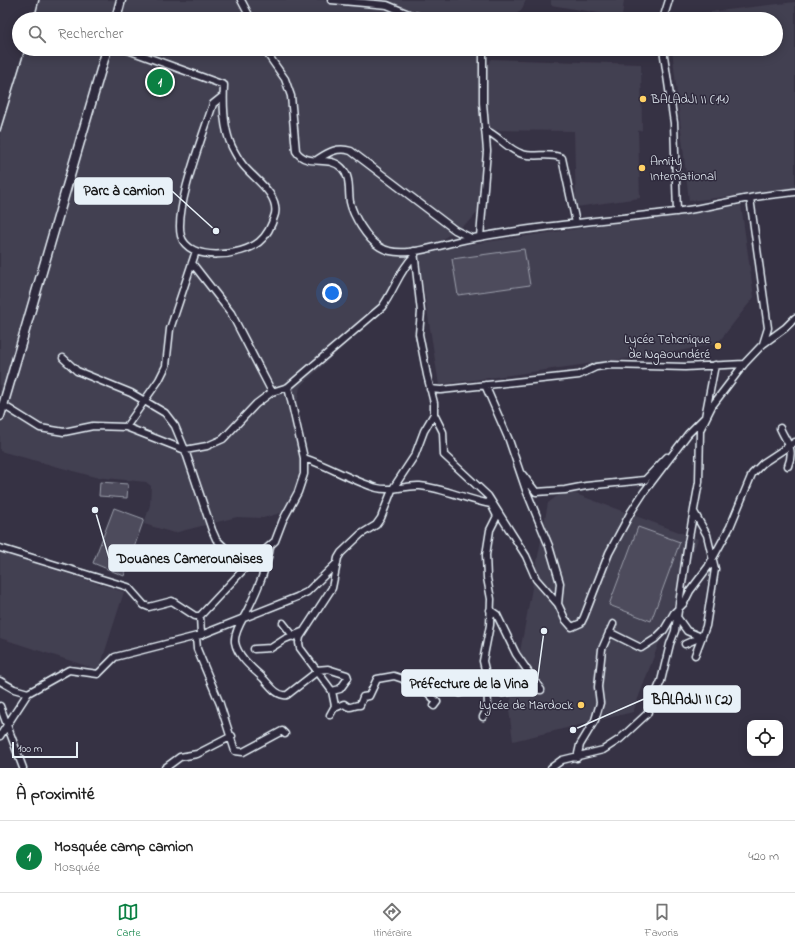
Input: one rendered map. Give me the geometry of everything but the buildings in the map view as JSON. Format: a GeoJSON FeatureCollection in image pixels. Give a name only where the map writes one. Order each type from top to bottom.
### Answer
{"type":"FeatureCollection","features":[{"type":"Feature","properties":{"kind":"main road"},"geometry":{"type":"LineString","coordinates":[[118,12],[121,0]]}},
{"type":"Feature","properties":{"kind":"main road"},"geometry":{"type":"LineString","coordinates":[[0,416],[105,56]]}},
{"type":"Feature","properties":{"kind":"street"},"geometry":{"type":"LineString","coordinates":[[241,0],[247,12]]}},
{"type":"Feature","properties":{"kind":"street"},"geometry":{"type":"LineString","coordinates":[[331,0],[386,5],[404,12]]}},
{"type":"Feature","properties":{"kind":"street"},"geometry":{"type":"LineString","coordinates":[[665,12],[669,0]]}},
{"type":"Feature","properties":{"kind":"street"},"geometry":{"type":"LineString","coordinates":[[144,56],[224,85],[223,96],[226,129],[232,146],[242,164],[272,196],[275,212],[270,229],[259,242],[243,251],[221,255],[196,252],[187,245],[181,236],[181,223],[184,195],[213,104],[223,96]]}},
{"type":"Feature","properties":{"kind":"street"},"geometry":{"type":"LineString","coordinates":[[269,56],[285,79],[291,96],[296,151],[300,158],[308,161],[318,160],[336,163],[346,173],[349,180],[351,203],[363,230],[371,240],[381,247],[396,252],[414,253],[471,238],[576,222],[677,212],[750,198],[795,192]]}},
{"type":"Feature","properties":{"kind":"street"},"geometry":{"type":"LineString","coordinates":[[480,237],[487,152],[483,103],[483,56]]}},
{"type":"Feature","properties":{"kind":"street"},"geometry":{"type":"LineString","coordinates":[[664,56],[674,122],[677,212]]}},
{"type":"Feature","properties":{"kind":"street"},"geometry":{"type":"LineString","coordinates":[[485,130],[492,133],[510,148],[523,154],[532,156],[556,154],[562,158],[576,222]]}},
{"type":"Feature","properties":{"kind":"street"},"geometry":{"type":"LineString","coordinates":[[318,160],[331,150],[343,149],[350,151],[455,230],[471,238]]}},
{"type":"Feature","properties":{"kind":"street"},"geometry":{"type":"LineString","coordinates":[[750,198],[768,328],[763,344]]}},
{"type":"Feature","properties":{"kind":"street"},"geometry":{"type":"LineString","coordinates":[[126,427],[159,380],[166,366],[170,330],[196,252]]}},
{"type":"Feature","properties":{"kind":"street"},"geometry":{"type":"LineString","coordinates":[[3,405],[40,428],[64,432],[93,426],[126,427],[185,450],[207,446],[223,439],[256,404],[272,392],[288,387],[382,307],[391,295],[414,253]]}},
{"type":"Feature","properties":{"kind":"street"},"geometry":{"type":"LineString","coordinates":[[414,253],[421,312],[419,334],[434,402],[434,414],[443,432],[444,455],[488,496],[526,556],[536,579],[558,604],[568,624],[572,627],[581,622],[621,530],[644,492],[688,434]]}},
{"type":"Feature","properties":{"kind":"street"},"geometry":{"type":"LineString","coordinates":[[192,263],[231,314],[272,392]]}},
{"type":"Feature","properties":{"kind":"street"},"geometry":{"type":"LineString","coordinates":[[518,467],[536,492],[566,490],[586,486],[645,480],[705,417],[744,364],[763,344],[785,328],[795,318]]}},
{"type":"Feature","properties":{"kind":"street"},"geometry":{"type":"LineString","coordinates":[[63,358],[77,370],[131,393],[165,413],[175,426],[185,450],[216,538],[245,568]]}},
{"type":"Feature","properties":{"kind":"street"},"geometry":{"type":"LineString","coordinates":[[430,389],[441,390],[579,375],[596,367],[611,365],[685,367],[744,364]]}},
{"type":"Feature","properties":{"kind":"street"},"geometry":{"type":"LineString","coordinates":[[550,768],[562,760],[577,758],[603,750],[620,739],[647,714],[661,681],[670,644],[675,631],[700,470],[700,430],[705,417],[715,365]]}},
{"type":"Feature","properties":{"kind":"street"},"geometry":{"type":"LineString","coordinates":[[485,385],[509,440],[549,546],[560,583],[558,604]]}},
{"type":"Feature","properties":{"kind":"street"},"geometry":{"type":"LineString","coordinates":[[285,734],[282,731],[239,752],[234,748],[232,736],[197,650],[200,616],[245,568],[275,541],[283,520],[298,492],[304,474],[304,458],[288,387]]}},
{"type":"Feature","properties":{"kind":"street"},"geometry":{"type":"LineString","coordinates":[[299,643],[302,632],[332,588],[336,563],[341,552],[361,534],[376,525],[386,507],[392,490],[415,455],[424,431],[434,414]]}},
{"type":"Feature","properties":{"kind":"street"},"geometry":{"type":"LineString","coordinates":[[780,428],[792,444],[793,455],[788,466]]}},
{"type":"Feature","properties":{"kind":"street"},"geometry":{"type":"LineString","coordinates":[[609,632],[641,648],[655,639],[664,630],[678,608],[684,603],[690,591],[712,560],[730,527],[752,474],[763,463],[792,444]]}},
{"type":"Feature","properties":{"kind":"street"},"geometry":{"type":"LineString","coordinates":[[304,458],[377,488],[392,490],[421,486],[448,491],[475,501],[491,504],[497,516],[490,530],[486,555],[490,625],[483,661],[487,678],[488,707],[483,717]]}},
{"type":"Feature","properties":{"kind":"street"},"geometry":{"type":"LineString","coordinates":[[694,512],[707,535],[715,569],[706,626],[695,655]]}},
{"type":"Feature","properties":{"kind":"street"},"geometry":{"type":"LineString","coordinates":[[270,547],[268,558],[235,641],[237,648],[249,664],[279,694],[287,695],[314,674],[316,670]]}},
{"type":"Feature","properties":{"kind":"street"},"geometry":{"type":"LineString","coordinates":[[0,548],[128,587],[144,605],[149,607],[172,601],[196,616],[200,616]]}},
{"type":"Feature","properties":{"kind":"street"},"geometry":{"type":"LineString","coordinates":[[0,736],[28,693],[69,670],[98,674],[115,656],[198,636],[243,618],[306,592],[336,563]]}},
{"type":"Feature","properties":{"kind":"street"},"geometry":{"type":"LineString","coordinates":[[460,693],[477,685],[493,686],[502,693],[530,689],[541,690],[516,654],[497,615],[490,610]]}},
{"type":"Feature","properties":{"kind":"street"},"geometry":{"type":"LineString","coordinates":[[677,618],[687,631],[701,637]]}},
{"type":"Feature","properties":{"kind":"street"},"geometry":{"type":"LineString","coordinates":[[283,623],[299,643],[316,670],[332,691],[335,706],[330,714]]}},
{"type":"Feature","properties":{"kind":"street"},"geometry":{"type":"LineString","coordinates":[[577,758],[580,745],[595,720],[600,703],[599,676],[602,649],[613,624]]}},
{"type":"Feature","properties":{"kind":"street"},"geometry":{"type":"LineString","coordinates":[[254,650],[270,648],[302,632]]}},
{"type":"Feature","properties":{"kind":"street"},"geometry":{"type":"LineString","coordinates":[[685,644],[701,637]]}},
{"type":"Feature","properties":{"kind":"street"},"geometry":{"type":"LineString","coordinates":[[316,670],[328,669],[347,675],[347,682],[338,691],[332,691]]}},
{"type":"Feature","properties":{"kind":"street"},"geometry":{"type":"LineString","coordinates":[[335,706],[337,707],[344,704],[348,708],[352,708],[360,705],[363,697],[369,696],[377,679],[394,676],[403,679],[407,683],[413,683],[424,688],[437,702],[434,706]]}},
{"type":"Feature","properties":{"kind":"street"},"geometry":{"type":"LineString","coordinates":[[0,680],[14,689],[28,693]]}},
{"type":"Feature","properties":{"kind":"street"},"geometry":{"type":"LineString","coordinates":[[0,706],[23,768]]}},
{"type":"Feature","properties":{"kind":"street"},"geometry":{"type":"LineString","coordinates":[[165,768],[180,757],[197,754],[232,736]]}},
{"type":"Feature","properties":{"kind":"shaded area"},"geometry":{"type":"Polygon","coordinates":[[[39,0],[526,0],[519,12],[36,12],[39,0]]]}},
{"type":"Feature","properties":{"kind":"shaded area"},"geometry":{"type":"Polygon","coordinates":[[[551,0],[624,0],[623,12],[592,12],[551,5],[551,0]]]}},
{"type":"Feature","properties":{"kind":"shaded area"},"geometry":{"type":"Polygon","coordinates":[[[795,2],[795,189],[689,201],[673,56],[783,56],[783,12],[710,12],[795,2]]]}},
{"type":"Feature","properties":{"kind":"shaded area"},"geometry":{"type":"Polygon","coordinates":[[[23,56],[487,56],[482,71],[484,204],[471,220],[447,236],[431,250],[741,205],[754,297],[718,343],[679,351],[439,385],[419,259],[408,269],[374,316],[300,387],[295,414],[306,456],[300,491],[284,512],[263,518],[237,517],[174,533],[144,524],[150,505],[151,486],[146,482],[95,477],[0,451],[0,131],[23,56]]]}},
{"type":"Feature","properties":{"kind":"shaded area"},"geometry":{"type":"Polygon","coordinates":[[[491,59],[641,64],[642,130],[638,131],[640,198],[576,207],[574,131],[487,130],[486,67],[491,59]]]}},
{"type":"Feature","properties":{"kind":"shaded area"},"geometry":{"type":"Polygon","coordinates":[[[524,249],[530,285],[458,295],[452,259],[524,249]]]}},
{"type":"Feature","properties":{"kind":"shaded area"},"geometry":{"type":"Polygon","coordinates":[[[100,482],[128,484],[127,498],[99,496],[100,482]]]}},
{"type":"Feature","properties":{"kind":"shaded area"},"geometry":{"type":"Polygon","coordinates":[[[565,490],[698,539],[633,712],[513,741],[509,710],[548,503],[565,490]]]}},
{"type":"Feature","properties":{"kind":"shaded area"},"geometry":{"type":"Polygon","coordinates":[[[114,508],[144,519],[124,576],[93,563],[114,508]]]}},
{"type":"Feature","properties":{"kind":"shaded area"},"geometry":{"type":"Polygon","coordinates":[[[638,527],[680,542],[651,621],[609,605],[638,527]]]}},
{"type":"Feature","properties":{"kind":"shaded area"},"geometry":{"type":"Polygon","coordinates":[[[0,552],[124,592],[99,670],[0,638],[0,552]]]}},
{"type":"Feature","properties":{"kind":"railway"},"geometry":{"type":"LineString","coordinates":[[36,12],[39,0]]}},
{"type":"Feature","properties":{"kind":"railway"},"geometry":{"type":"LineString","coordinates":[[0,131],[23,56]]}},
{"type":"Feature","properties":{"kind":"place","name":"Mosquée camp camion"},"geometry":{"type":"Point","coordinates":[160,82]}},
{"type":"Feature","properties":{"kind":"place","name":"BALAdJI II (14)"},"geometry":{"type":"Point","coordinates":[643,99]}},
{"type":"Feature","properties":{"kind":"place","name":"Amity International"},"geometry":{"type":"Point","coordinates":[642,168]}},
{"type":"Feature","properties":{"kind":"place","name":"Parc à camion"},"geometry":{"type":"Point","coordinates":[216,231]}},
{"type":"Feature","properties":{"kind":"place","name":"Lycée Tehcnique de Ngaoundéré"},"geometry":{"type":"Point","coordinates":[718,346]}},
{"type":"Feature","properties":{"kind":"place","name":"Douanes Camerounaises"},"geometry":{"type":"Point","coordinates":[95,510]}},
{"type":"Feature","properties":{"kind":"place","name":"Préfecture de la Vina"},"geometry":{"type":"Point","coordinates":[544,631]}},
{"type":"Feature","properties":{"kind":"place","name":"Lycée de Mardock"},"geometry":{"type":"Point","coordinates":[581,705]}},
{"type":"Feature","properties":{"kind":"place","name":"BALAdJI II (2)"},"geometry":{"type":"Point","coordinates":[573,730]}}]}
